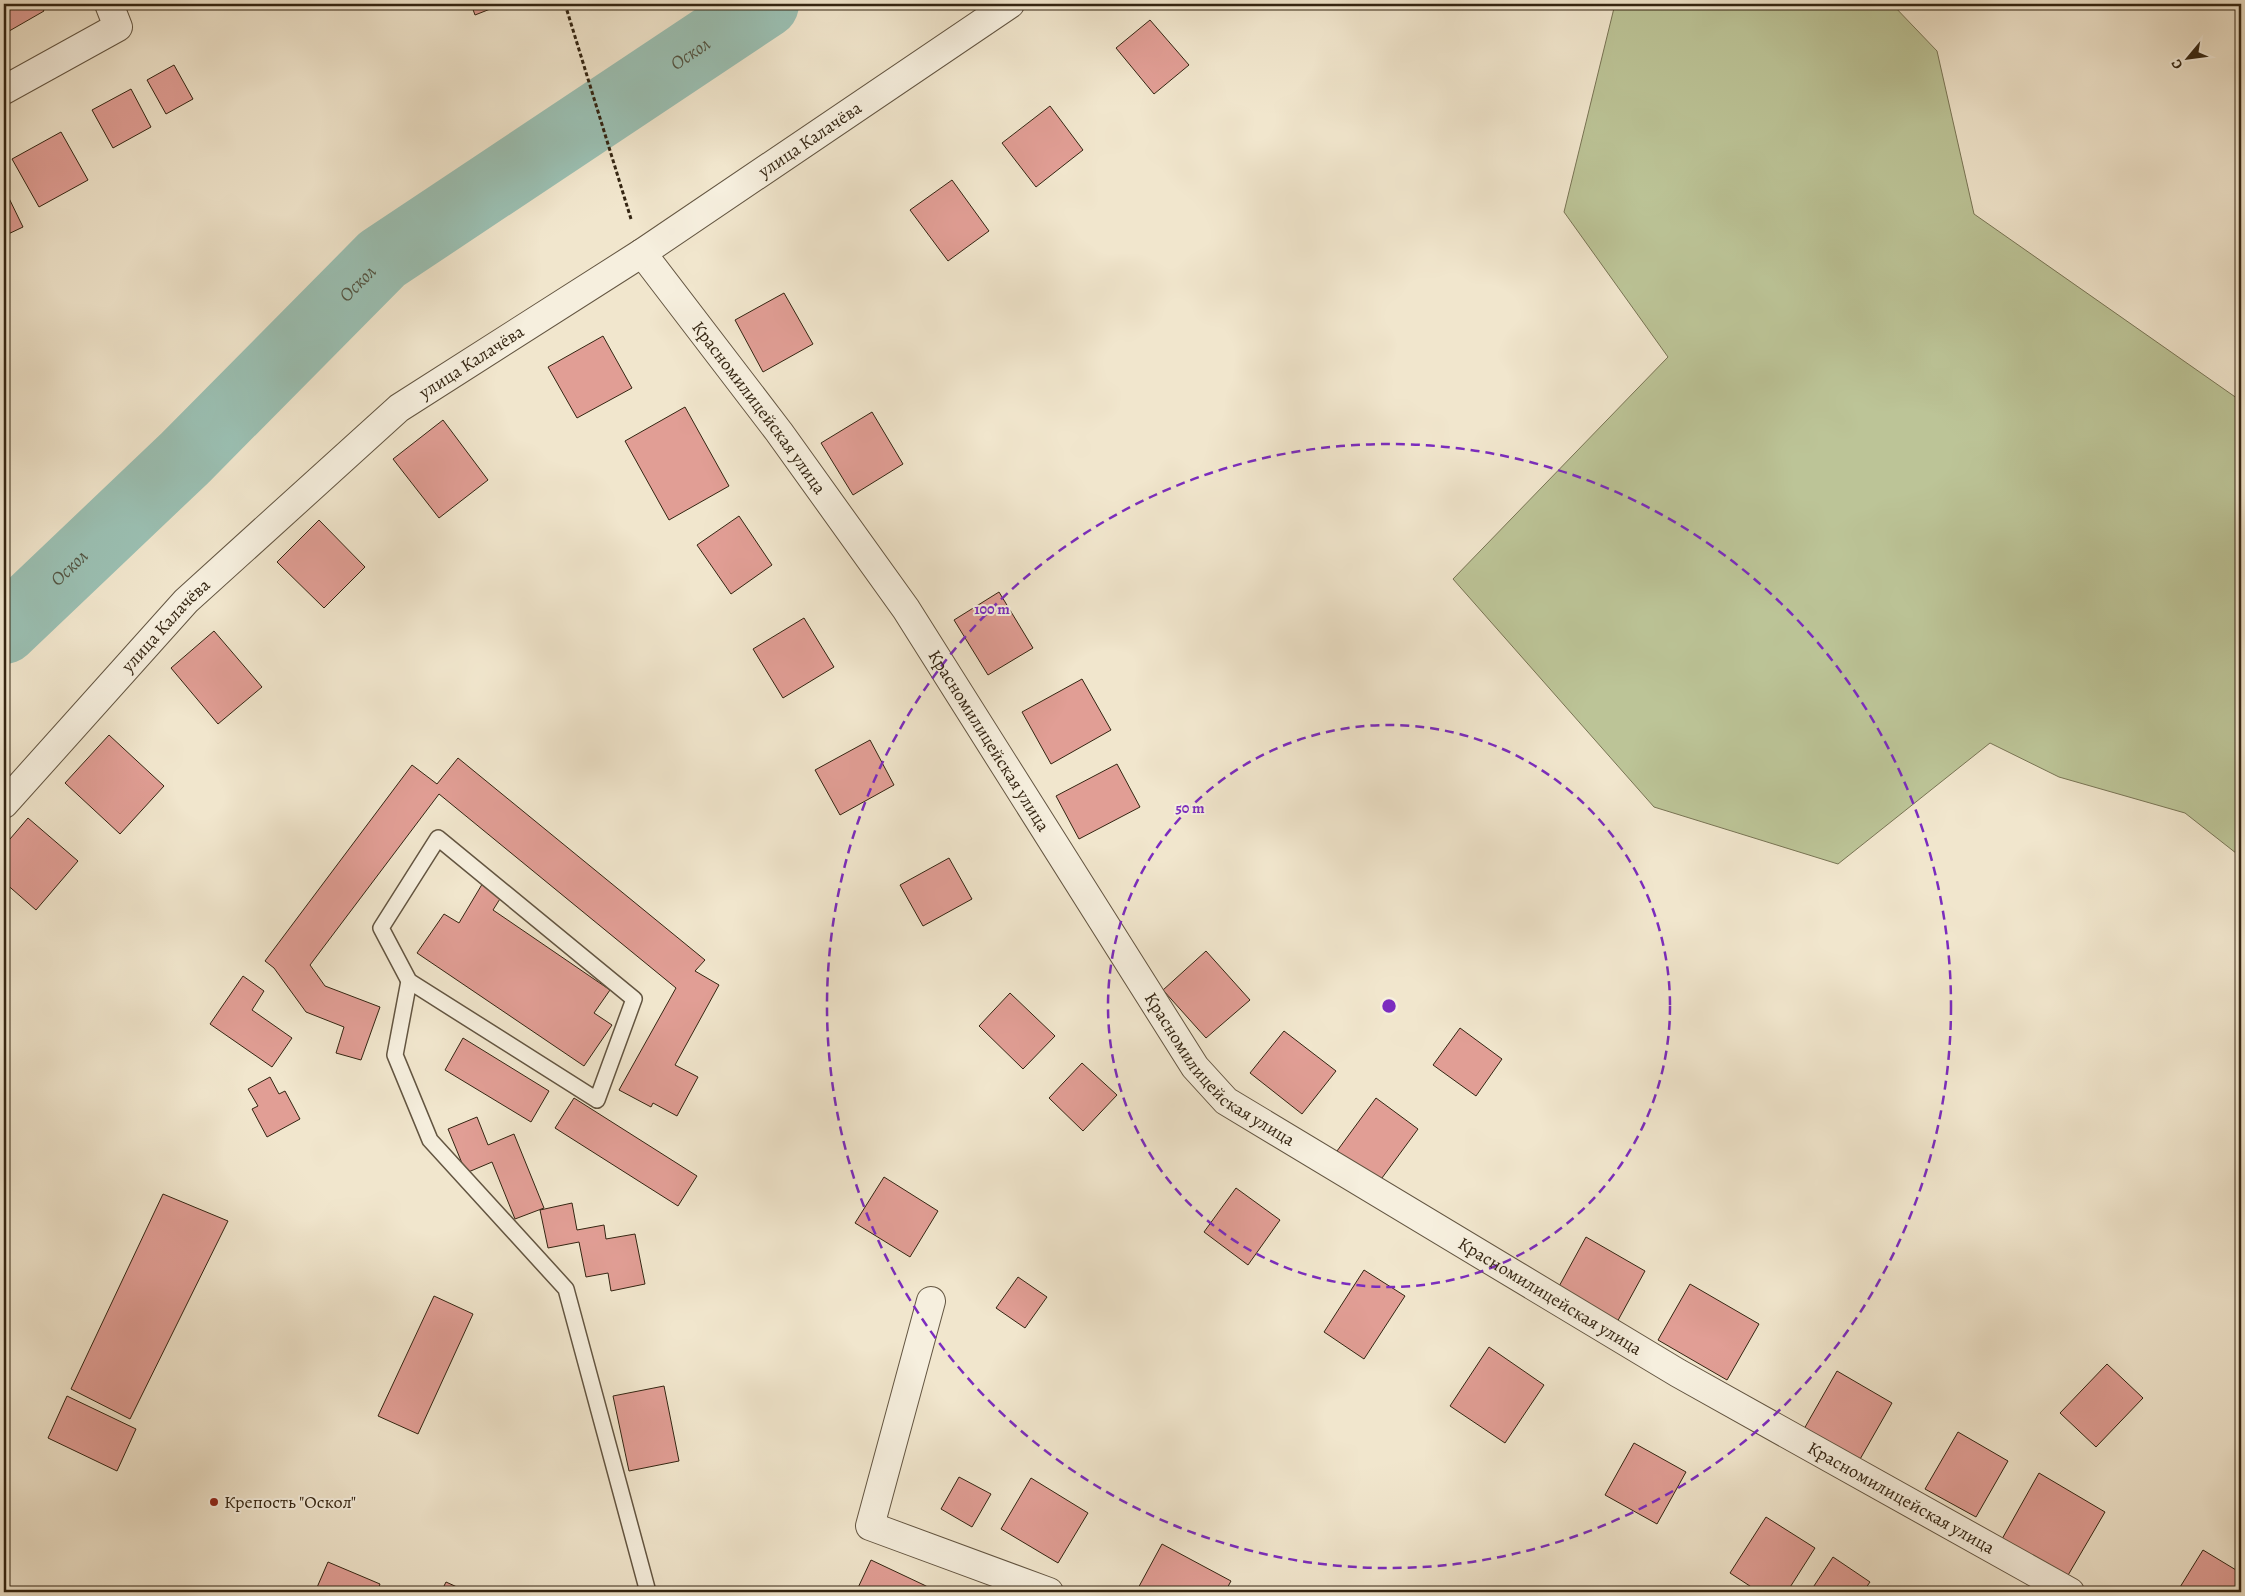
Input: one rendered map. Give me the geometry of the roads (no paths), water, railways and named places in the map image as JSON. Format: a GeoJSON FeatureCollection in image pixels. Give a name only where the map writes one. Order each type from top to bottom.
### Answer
{"type":"FeatureCollection","features":[{"type":"Feature","properties":{"kind":"street"},"geometry":{"type":"LineString","coordinates":[[4,90],[118,27],[109,4]]}},
{"type":"Feature","properties":{"kind":"street","name":"улица Калачёва"},"geometry":{"type":"LineString","coordinates":[[4,804],[186,602],[399,408],[642,253],[1010,4]]}},
{"type":"Feature","properties":{"kind":"street","name":"Красномилицейская улица"},"geometry":{"type":"LineString","coordinates":[[642,253],[778,432],[906,609],[1195,1068],[1226,1101],[1678,1373],[2070,1592]]}},
{"type":"Feature","properties":{"kind":"street"},"geometry":{"type":"LineString","coordinates":[[931,1301],[870,1526],[1049,1592]]}},
{"type":"Feature","properties":{"kind":"lane"},"geometry":{"type":"LineString","coordinates":[[409,981],[597,1100],[634,999],[438,838],[380,928],[409,981],[395,1055],[430,1140],[566,1289],[648,1592]]}},
{"type":"Feature","properties":{"kind":"waterway","name":"Оскол"},"geometry":{"type":"LineString","coordinates":[[4,630],[185,458],[382,259],[765,4]]}},
{"type":"Feature","properties":{"kind":"place","name":"Крепость \"Оскол\""},"geometry":{"type":"Point","coordinates":[214,1502]}}]}
